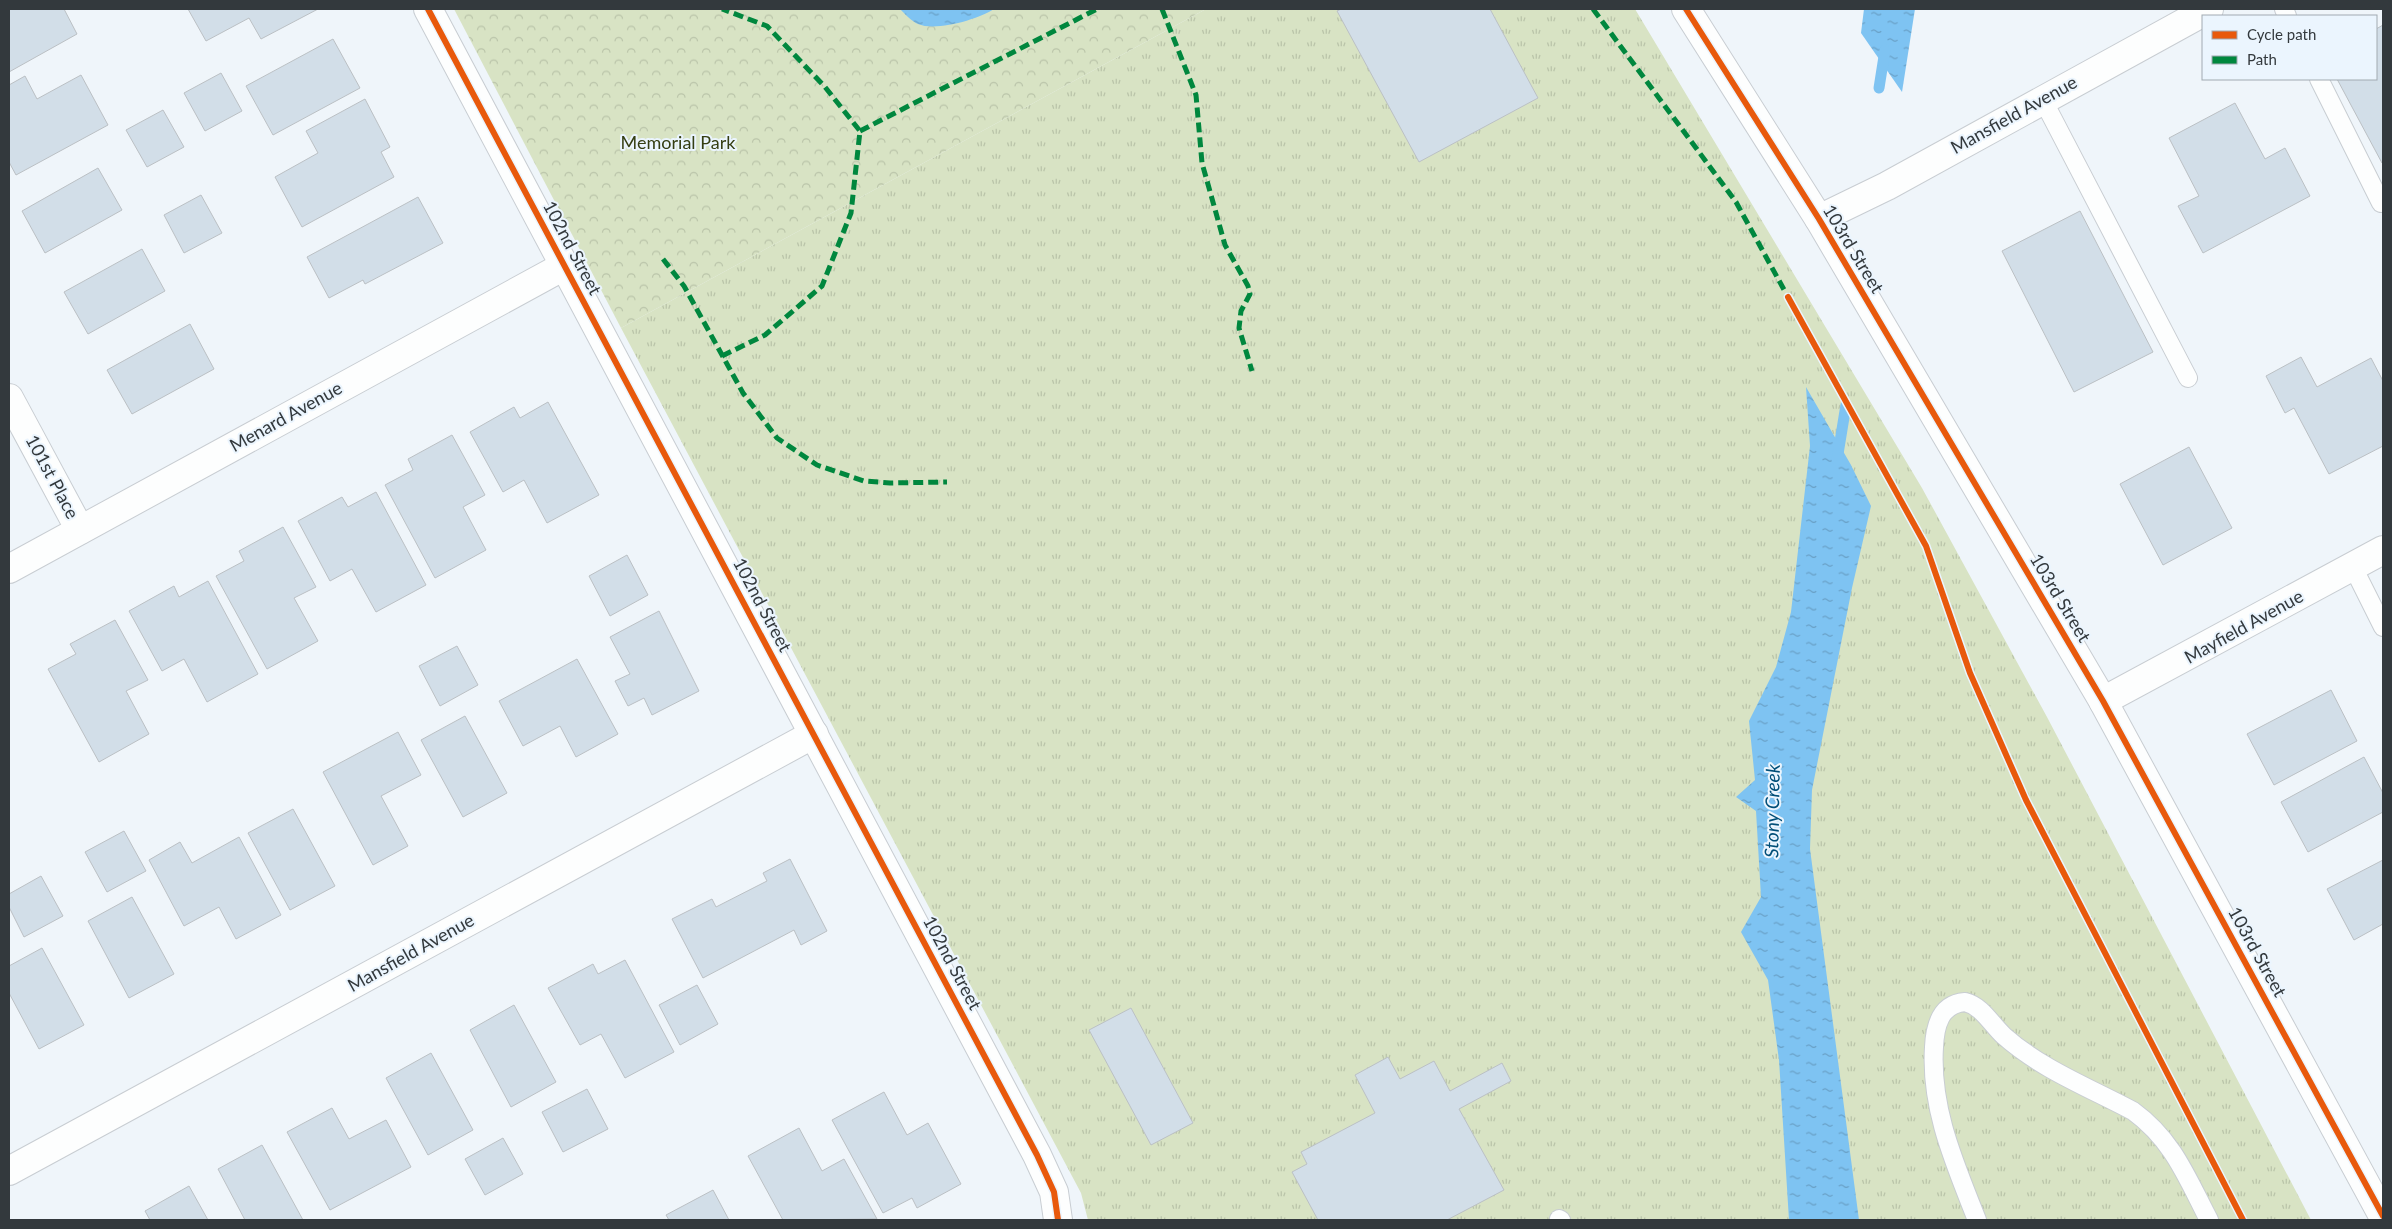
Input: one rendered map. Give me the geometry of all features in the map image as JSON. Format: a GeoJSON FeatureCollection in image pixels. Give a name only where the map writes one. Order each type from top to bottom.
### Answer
{"type":"FeatureCollection","features":[{"type":"Feature","properties":{"kind":"street","name":"102nd Street"},"geometry":{"type":"LineString","coordinates":[[428,9],[1037,1155],[1054,1192],[1058,1220]]}},
{"type":"Feature","properties":{"kind":"street","name":"103rd Street"},"geometry":{"type":"LineString","coordinates":[[1686,9],[1819,219],[2103,701],[2379,1199]]}},
{"type":"Feature","properties":{"kind":"street","name":"Mansfield Avenue"},"geometry":{"type":"LineString","coordinates":[[1819,219],[1886,186],[2209,9]]}},
{"type":"Feature","properties":{"kind":"street","name":"Menard Avenue"},"geometry":{"type":"LineString","coordinates":[[9,569],[564,266]]}},
{"type":"Feature","properties":{"kind":"street","name":"101st Place"},"geometry":{"type":"LineString","coordinates":[[9,398],[80,530]]}},
{"type":"Feature","properties":{"kind":"street","name":"Mayfield Avenue"},"geometry":{"type":"LineString","coordinates":[[2103,701],[2383,550]]}},
{"type":"Feature","properties":{"kind":"street","name":"Mansfield Avenue"},"geometry":{"type":"LineString","coordinates":[[9,1172],[814,734]]}},
{"type":"Feature","properties":{"kind":"lane"},"geometry":{"type":"LineString","coordinates":[[2319,80],[2381,204]]}},
{"type":"Feature","properties":{"kind":"lane"},"geometry":{"type":"LineString","coordinates":[[2043,100],[2188,378]]}},
{"type":"Feature","properties":{"kind":"lane"},"geometry":{"type":"LineString","coordinates":[[2353,567],[2383,626]]}},
{"type":"Feature","properties":{"kind":"lane"},"geometry":{"type":"LineString","coordinates":[[1977,1220],[1943,1128],[1934,1094],[1934,1032],[1938,1020],[1944,1012],[1957,1002],[1972,1004],[2022,1051],[2133,1111],[2149,1122],[2174,1152],[2209,1220]]}},
{"type":"Feature","properties":{"kind":"green space","name":"Memorial Park"},"geometry":{"type":"Polygon","coordinates":[[[454,9],[1206,9],[621,328],[454,9]]]}},
{"type":"Feature","properties":{"kind":"green space"},"geometry":{"type":"Polygon","coordinates":[[[1206,9],[1635,9],[1922,488],[2047,717],[2311,1220],[1088,1220],[1081,1193],[621,328],[1206,9]]]}},
{"type":"Feature","properties":{"kind":"water"},"geometry":{"type":"Polygon","coordinates":[[[900,9],[994,9],[978,17],[957,23],[926,26],[918,24],[900,9]]]}},
{"type":"Feature","properties":{"kind":"water"},"geometry":{"type":"Polygon","coordinates":[[[1864,9],[1915,9],[1902,92],[1861,33],[1864,9]]]}},
{"type":"Feature","properties":{"kind":"water"},"geometry":{"type":"Polygon","coordinates":[[[1806,387],[1851,465],[1871,506],[1852,588],[1812,790],[1810,849],[1859,1220],[1789,1220],[1779,1060],[1768,980],[1741,932],[1761,897],[1756,811],[1736,797],[1755,780],[1749,721],[1776,667],[1791,612],[1810,446],[1806,387]]]}},
{"type":"Feature","properties":{"kind":"building"},"geometry":{"type":"Polygon","coordinates":[[[9,9],[64,9],[77,34],[9,72],[9,9]]]}},
{"type":"Feature","properties":{"kind":"building"},"geometry":{"type":"Polygon","coordinates":[[[188,9],[318,9],[261,39],[249,18],[206,41],[188,9]]]}},
{"type":"Feature","properties":{"kind":"building"},"geometry":{"type":"Polygon","coordinates":[[[1341,9],[1490,9],[1538,98],[1419,162],[1337,11],[1341,9]]]}},
{"type":"Feature","properties":{"kind":"building"},"geometry":{"type":"Polygon","coordinates":[[[2383,25],[2382,163],[2338,80],[2377,80],[2377,28],[2383,25]]]}},
{"type":"Feature","properties":{"kind":"building"},"geometry":{"type":"Polygon","coordinates":[[[333,39],[360,88],[273,135],[246,86],[333,39]]]}},
{"type":"Feature","properties":{"kind":"building"},"geometry":{"type":"Polygon","coordinates":[[[221,73],[242,111],[205,131],[184,93],[221,73]]]}},
{"type":"Feature","properties":{"kind":"building"},"geometry":{"type":"Polygon","coordinates":[[[81,75],[108,125],[16,175],[9,162],[9,85],[25,76],[37,99],[81,75]]]}},
{"type":"Feature","properties":{"kind":"building"},"geometry":{"type":"Polygon","coordinates":[[[365,99],[390,147],[381,152],[394,177],[302,227],[275,177],[318,153],[306,131],[365,99]]]}},
{"type":"Feature","properties":{"kind":"building"},"geometry":{"type":"Polygon","coordinates":[[[2235,103],[2265,159],[2285,148],[2310,196],[2203,253],[2178,206],[2199,196],[2169,138],[2235,103]]]}},
{"type":"Feature","properties":{"kind":"building"},"geometry":{"type":"Polygon","coordinates":[[[163,110],[184,147],[147,167],[126,130],[163,110]]]}},
{"type":"Feature","properties":{"kind":"building"},"geometry":{"type":"Polygon","coordinates":[[[98,168],[122,210],[45,253],[22,211],[98,168]]]}},
{"type":"Feature","properties":{"kind":"building"},"geometry":{"type":"Polygon","coordinates":[[[201,195],[222,233],[184,253],[164,215],[201,195]]]}},
{"type":"Feature","properties":{"kind":"building"},"geometry":{"type":"Polygon","coordinates":[[[418,197],[443,243],[365,284],[363,280],[329,298],[307,257],[418,197]]]}},
{"type":"Feature","properties":{"kind":"building"},"geometry":{"type":"Polygon","coordinates":[[[2080,211],[2153,352],[2074,392],[2002,251],[2080,211]]]}},
{"type":"Feature","properties":{"kind":"building"},"geometry":{"type":"Polygon","coordinates":[[[142,249],[165,291],[88,334],[64,292],[142,249]]]}},
{"type":"Feature","properties":{"kind":"building"},"geometry":{"type":"Polygon","coordinates":[[[190,324],[214,369],[132,414],[107,370],[190,324]]]}},
{"type":"Feature","properties":{"kind":"building"},"geometry":{"type":"Polygon","coordinates":[[[2301,357],[2317,387],[2371,358],[2383,381],[2383,446],[2329,474],[2294,408],[2285,413],[2266,376],[2301,357]]]}},
{"type":"Feature","properties":{"kind":"building"},"geometry":{"type":"Polygon","coordinates":[[[548,402],[599,495],[547,523],[524,480],[503,492],[470,432],[514,407],[520,418],[548,402]]]}},
{"type":"Feature","properties":{"kind":"building"},"geometry":{"type":"Polygon","coordinates":[[[452,435],[485,495],[463,507],[486,550],[435,578],[385,485],[413,470],[408,459],[452,435]]]}},
{"type":"Feature","properties":{"kind":"building"},"geometry":{"type":"Polygon","coordinates":[[[2189,447],[2232,528],[2163,565],[2120,484],[2189,447]]]}},
{"type":"Feature","properties":{"kind":"building"},"geometry":{"type":"Polygon","coordinates":[[[376,492],[426,585],[376,612],[352,569],[330,581],[298,521],[342,497],[348,507],[376,492]]]}},
{"type":"Feature","properties":{"kind":"building"},"geometry":{"type":"Polygon","coordinates":[[[283,527],[316,587],[294,598],[318,641],[267,669],[216,576],[244,561],[239,551],[283,527]]]}},
{"type":"Feature","properties":{"kind":"building"},"geometry":{"type":"Polygon","coordinates":[[[627,555],[648,595],[610,616],[589,576],[627,555]]]}},
{"type":"Feature","properties":{"kind":"building"},"geometry":{"type":"Polygon","coordinates":[[[208,581],[258,674],[207,702],[184,659],[162,671],[129,611],[174,586],[179,597],[208,581]]]}},
{"type":"Feature","properties":{"kind":"building"},"geometry":{"type":"Polygon","coordinates":[[[659,611],[699,691],[652,715],[644,698],[628,706],[615,681],[630,674],[610,637],[659,611]]]}},
{"type":"Feature","properties":{"kind":"building"},"geometry":{"type":"Polygon","coordinates":[[[115,620],[148,680],[126,691],[149,734],[99,762],[48,669],[76,654],[70,644],[115,620]]]}},
{"type":"Feature","properties":{"kind":"building"},"geometry":{"type":"Polygon","coordinates":[[[457,646],[478,685],[440,706],[419,666],[457,646]]]}},
{"type":"Feature","properties":{"kind":"building"},"geometry":{"type":"Polygon","coordinates":[[[577,659],[618,734],[576,757],[560,726],[523,746],[499,701],[577,659]]]}},
{"type":"Feature","properties":{"kind":"building"},"geometry":{"type":"Polygon","coordinates":[[[2331,690],[2357,741],[2274,785],[2247,734],[2331,690]]]}},
{"type":"Feature","properties":{"kind":"building"},"geometry":{"type":"Polygon","coordinates":[[[465,716],[507,793],[463,817],[421,740],[465,716]]]}},
{"type":"Feature","properties":{"kind":"building"},"geometry":{"type":"Polygon","coordinates":[[[398,732],[421,775],[381,796],[408,846],[373,865],[323,772],[398,732]]]}},
{"type":"Feature","properties":{"kind":"building"},"geometry":{"type":"Polygon","coordinates":[[[2364,757],[2383,793],[2383,812],[2308,852],[2281,802],[2364,757]]]}},
{"type":"Feature","properties":{"kind":"building"},"geometry":{"type":"Polygon","coordinates":[[[293,809],[335,886],[290,910],[248,833],[293,809]]]}},
{"type":"Feature","properties":{"kind":"building"},"geometry":{"type":"Polygon","coordinates":[[[124,831],[146,871],[107,892],[85,852],[124,831]]]}},
{"type":"Feature","properties":{"kind":"building"},"geometry":{"type":"Polygon","coordinates":[[[239,837],[281,915],[236,939],[219,907],[184,926],[149,860],[180,842],[192,863],[239,837]]]}},
{"type":"Feature","properties":{"kind":"building"},"geometry":{"type":"Polygon","coordinates":[[[790,859],[827,931],[801,945],[794,930],[703,978],[672,919],[712,899],[716,907],[767,881],[763,873],[790,859]]]}},
{"type":"Feature","properties":{"kind":"building"},"geometry":{"type":"Polygon","coordinates":[[[2383,860],[2383,924],[2354,940],[2327,889],[2383,860]]]}},
{"type":"Feature","properties":{"kind":"building"},"geometry":{"type":"Polygon","coordinates":[[[41,876],[63,916],[24,937],[9,907],[9,894],[41,876]]]}},
{"type":"Feature","properties":{"kind":"building"},"geometry":{"type":"Polygon","coordinates":[[[132,897],[174,974],[129,998],[88,921],[132,897]]]}},
{"type":"Feature","properties":{"kind":"building"},"geometry":{"type":"Polygon","coordinates":[[[42,948],[84,1025],[39,1049],[9,993],[9,966],[42,948]]]}},
{"type":"Feature","properties":{"kind":"building"},"geometry":{"type":"Polygon","coordinates":[[[625,960],[674,1052],[625,1078],[601,1034],[580,1045],[548,988],[593,964],[598,974],[625,960]]]}},
{"type":"Feature","properties":{"kind":"building"},"geometry":{"type":"Polygon","coordinates":[[[697,985],[718,1024],[680,1045],[659,1005],[697,985]]]}},
{"type":"Feature","properties":{"kind":"building"},"geometry":{"type":"Polygon","coordinates":[[[514,1005],[556,1082],[511,1107],[470,1030],[514,1005]]]}},
{"type":"Feature","properties":{"kind":"building"},"geometry":{"type":"Polygon","coordinates":[[[1131,1008],[1193,1123],[1151,1145],[1089,1030],[1131,1008]]]}},
{"type":"Feature","properties":{"kind":"building"},"geometry":{"type":"Polygon","coordinates":[[[431,1053],[473,1130],[428,1155],[386,1078],[431,1053]]]}},
{"type":"Feature","properties":{"kind":"building"},"geometry":{"type":"Polygon","coordinates":[[[1388,1057],[1400,1079],[1434,1061],[1450,1091],[1502,1063],[1511,1081],[1459,1109],[1504,1190],[1447,1220],[1318,1220],[1292,1172],[1307,1164],[1301,1152],[1375,1113],[1355,1075],[1388,1057]]]}},
{"type":"Feature","properties":{"kind":"building"},"geometry":{"type":"Polygon","coordinates":[[[587,1089],[608,1129],[563,1152],[542,1112],[587,1089]]]}},
{"type":"Feature","properties":{"kind":"building"},"geometry":{"type":"Polygon","coordinates":[[[884,1092],[907,1135],[928,1123],[961,1184],[917,1208],[912,1198],[883,1213],[832,1120],[884,1092]]]}},
{"type":"Feature","properties":{"kind":"building"},"geometry":{"type":"Polygon","coordinates":[[[332,1108],[349,1139],[386,1120],[411,1167],[330,1210],[287,1132],[332,1108]]]}},
{"type":"Feature","properties":{"kind":"building"},"geometry":{"type":"Polygon","coordinates":[[[799,1128],[822,1171],[844,1159],[877,1219],[783,1220],[748,1156],[799,1128]]]}},
{"type":"Feature","properties":{"kind":"building"},"geometry":{"type":"Polygon","coordinates":[[[503,1138],[523,1174],[485,1195],[465,1159],[503,1138]]]}},
{"type":"Feature","properties":{"kind":"building"},"geometry":{"type":"Polygon","coordinates":[[[262,1145],[303,1220],[245,1220],[218,1169],[262,1145]]]}},
{"type":"Feature","properties":{"kind":"building"},"geometry":{"type":"Polygon","coordinates":[[[189,1186],[208,1220],[150,1220],[145,1211],[189,1186]]]}},
{"type":"Feature","properties":{"kind":"building"},"geometry":{"type":"Polygon","coordinates":[[[713,1190],[729,1220],[669,1220],[666,1215],[713,1190]]]}},
{"type":"Feature","properties":{"kind":"waterway","name":"Stony Creek"},"geometry":{"type":"LineString","coordinates":[[1879,88],[1885,50]]}},
{"type":"Feature","properties":{"kind":"waterway","name":"Stony Creek"},"geometry":{"type":"LineString","coordinates":[[1837,460],[1846,405]]}},
{"type":"Feature","properties":{"kind":"marked path"},"geometry":{"type":"LineString","coordinates":[[722,9],[767,26],[825,87],[860,131],[851,213],[822,286],[765,335],[722,356]]}},
{"type":"Feature","properties":{"kind":"marked path"},"geometry":{"type":"LineString","coordinates":[[860,131],[1097,9]]}},
{"type":"Feature","properties":{"kind":"marked path"},"geometry":{"type":"LineString","coordinates":[[1162,9],[1196,95],[1202,163],[1225,245],[1248,286],[1250,294],[1241,311],[1239,328],[1252,371]]}},
{"type":"Feature","properties":{"kind":"marked path"},"geometry":{"type":"LineString","coordinates":[[1593,9],[1736,202],[1788,297]]}},
{"type":"Feature","properties":{"kind":"marked path"},"geometry":{"type":"LineString","coordinates":[[663,259],[684,286],[743,393],[777,438],[817,465],[864,481],[890,483],[947,482]]}},
{"type":"Feature","properties":{"kind":"cycle path"},"geometry":{"type":"LineString","coordinates":[[428,9],[1037,1155],[1054,1192],[1058,1220]]}},
{"type":"Feature","properties":{"kind":"cycle path"},"geometry":{"type":"LineString","coordinates":[[1686,9],[1819,219],[2103,701],[2383,1216]]}},
{"type":"Feature","properties":{"kind":"cycle path"},"geometry":{"type":"LineString","coordinates":[[1788,297],[1926,546],[1970,673],[2026,800],[2243,1220]]}}]}
